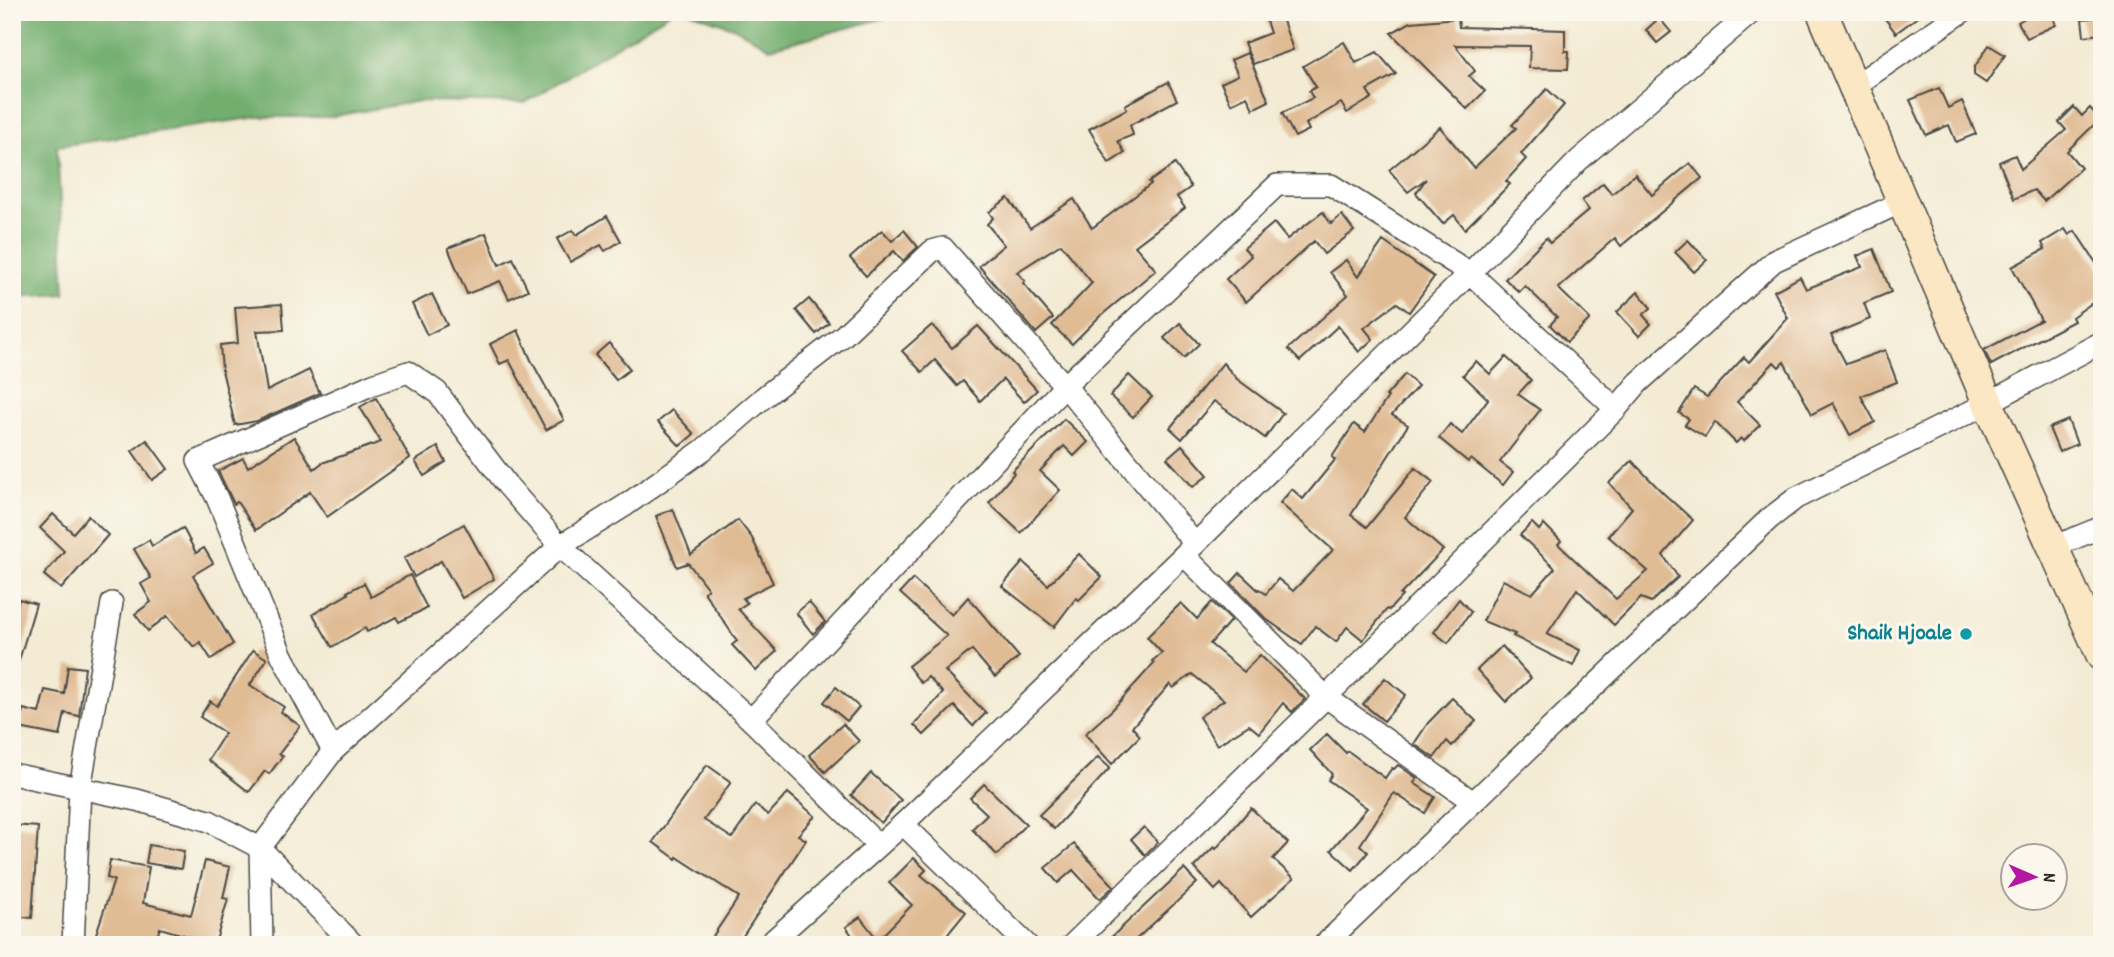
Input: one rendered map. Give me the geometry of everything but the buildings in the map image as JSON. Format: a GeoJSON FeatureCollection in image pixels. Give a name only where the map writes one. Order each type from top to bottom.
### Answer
{"type":"FeatureCollection","features":[{"type":"Feature","properties":{"kind":"street"},"geometry":{"type":"LineString","coordinates":[[768,945],[902,824],[1190,550],[1470,273],[1578,160],[1752,12]]}},
{"type":"Feature","properties":{"kind":"street"},"geometry":{"type":"LineString","coordinates":[[1822,12],[1988,403],[2102,656]]}},
{"type":"Feature","properties":{"kind":"street"},"geometry":{"type":"LineString","coordinates":[[1853,87],[1962,12]]}},
{"type":"Feature","properties":{"kind":"street"},"geometry":{"type":"LineString","coordinates":[[751,720],[1065,386],[1277,185],[1331,185],[1470,273],[1616,409]]}},
{"type":"Feature","properties":{"kind":"street"},"geometry":{"type":"LineString","coordinates":[[1072,945],[1326,697],[1616,409],[1638,383],[1774,261],[1904,201]]}},
{"type":"Feature","properties":{"kind":"street"},"geometry":{"type":"LineString","coordinates":[[262,945],[260,848],[332,751],[560,545],[626,505],[703,450],[764,397],[844,335],[932,251],[943,248],[1065,386],[1190,550],[1326,697],[1473,802]]}},
{"type":"Feature","properties":{"kind":"street"},"geometry":{"type":"LineString","coordinates":[[1324,945],[1769,519],[1796,498],[1988,403],[2102,342]]}},
{"type":"Feature","properties":{"kind":"street"},"geometry":{"type":"LineString","coordinates":[[332,751],[282,656],[217,498],[198,460],[373,384],[408,373],[437,392],[508,485],[560,545],[751,720],[877,845]]}},
{"type":"Feature","properties":{"kind":"street"},"geometry":{"type":"LineString","coordinates":[[2053,547],[2102,527]]}},
{"type":"Feature","properties":{"kind":"street"},"geometry":{"type":"LineString","coordinates":[[74,945],[80,788],[112,603]]}},
{"type":"Feature","properties":{"kind":"street"},"geometry":{"type":"LineString","coordinates":[[12,774],[137,800],[209,821],[260,848],[354,945]]}},
{"type":"Feature","properties":{"kind":"street"},"geometry":{"type":"LineString","coordinates":[[902,824],[1027,945]]}},
{"type":"Feature","properties":{"kind":"green space"},"geometry":{"type":"Polygon","coordinates":[[[12,12],[671,12],[525,103],[419,101],[329,117],[259,117],[57,146],[65,294],[12,297],[12,12]]]}},
{"type":"Feature","properties":{"kind":"green space"},"geometry":{"type":"Polygon","coordinates":[[[690,12],[909,12],[770,48],[735,28],[690,12]]]}},
{"type":"Feature","properties":{"kind":"place","name":"Shaik Hjoale"},"geometry":{"type":"Point","coordinates":[1966,634]}}]}
